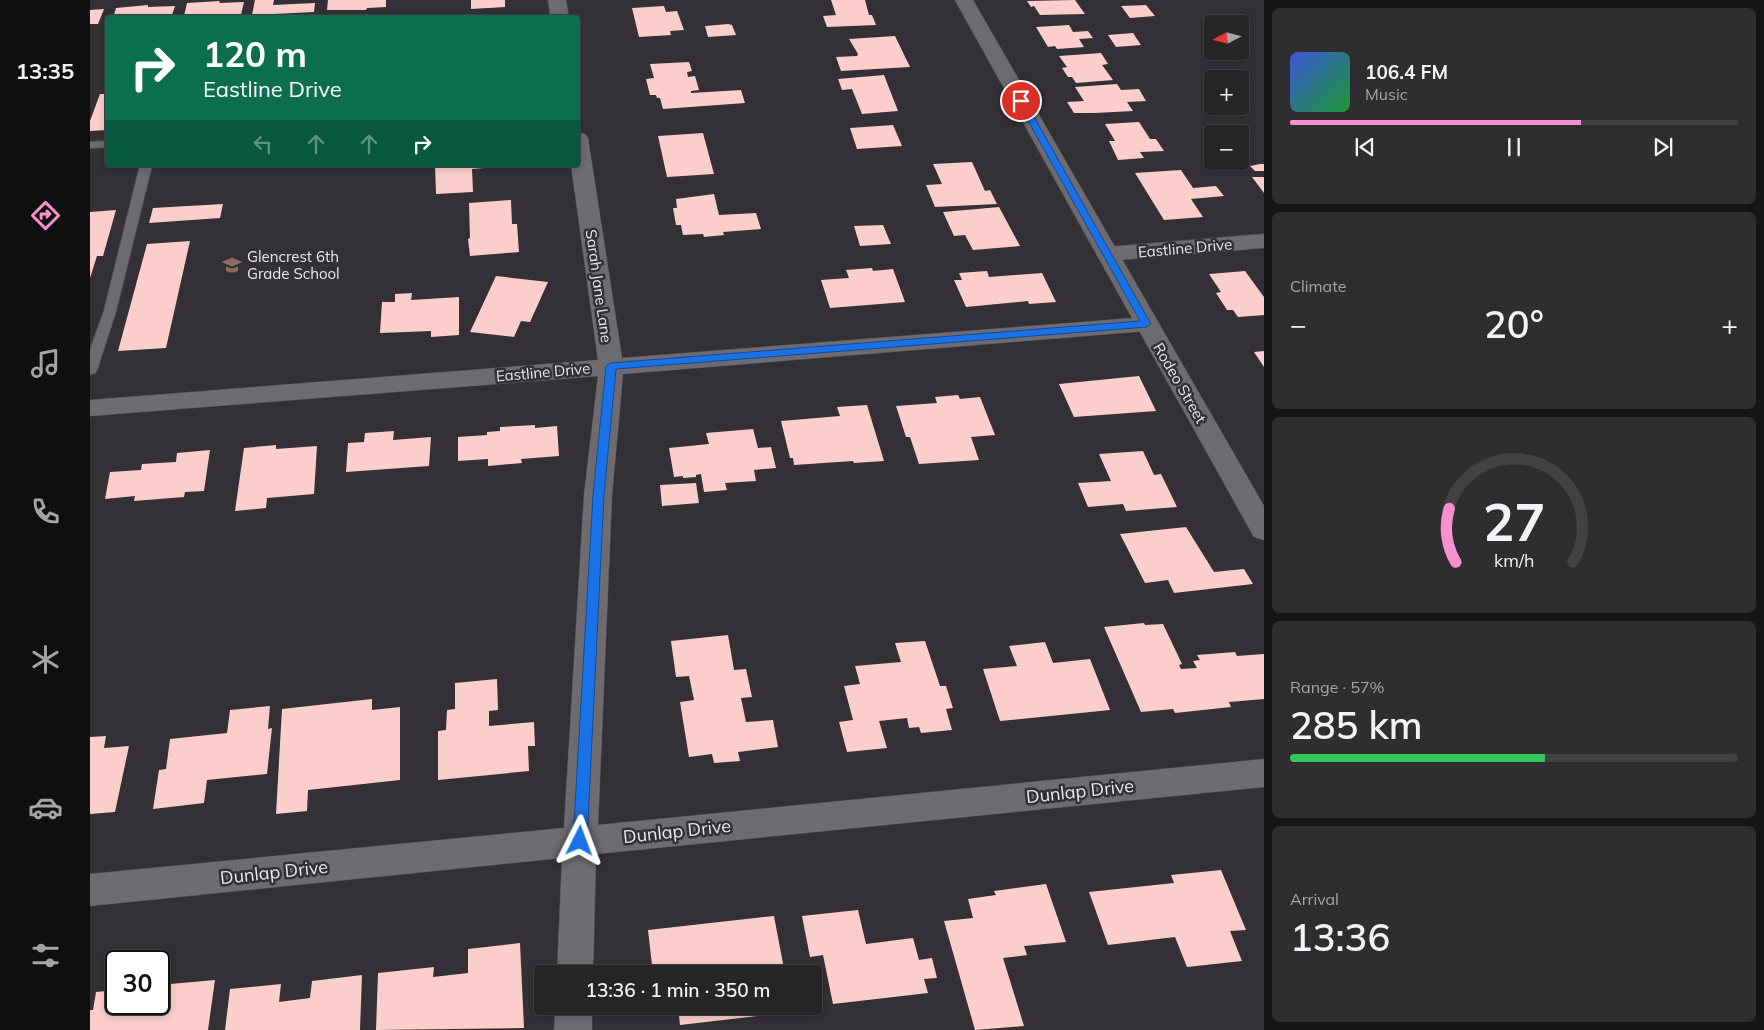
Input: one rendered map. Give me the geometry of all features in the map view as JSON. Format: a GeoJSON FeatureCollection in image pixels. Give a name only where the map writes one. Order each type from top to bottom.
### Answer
{"type":"FeatureCollection","features":[{"type":"Feature","properties":{"kind":"street"},"geometry":{"type":"LineString","coordinates":[[557,0],[560,15]]}},
{"type":"Feature","properties":{"kind":"street","name":"Rodeo Street"},"geometry":{"type":"LineString","coordinates":[[964,0],[1106,254],[1264,530]]}},
{"type":"Feature","properties":{"kind":"street","name":"Sarah Jane Lane"},"geometry":{"type":"LineString","coordinates":[[575,965],[598,495],[611,366],[580,152]]}},
{"type":"Feature","properties":{"kind":"street","name":"Eastline Drive"},"geometry":{"type":"LineString","coordinates":[[1106,254],[1264,241]]}},
{"type":"Feature","properties":{"kind":"street","name":"Eastline Drive"},"geometry":{"type":"LineString","coordinates":[[90,408],[1146,324]]}},
{"type":"Feature","properties":{"kind":"street","name":"Dunlap Drive"},"geometry":{"type":"LineString","coordinates":[[90,890],[1264,773]]}},
{"type":"Feature","properties":{"kind":"street"},"geometry":{"type":"LineString","coordinates":[[573,1030],[574,1015]]}},
{"type":"Feature","properties":{"kind":"lane"},"geometry":{"type":"LineString","coordinates":[[90,145],[105,144]]}},
{"type":"Feature","properties":{"kind":"lane"},"geometry":{"type":"LineString","coordinates":[[90,370],[110,310],[146,167]]}},
{"type":"Feature","properties":{"kind":"building"},"geometry":{"type":"Polygon","coordinates":[[[255,0],[274,0],[273,5],[315,3],[314,12],[252,15],[255,0]]]}},
{"type":"Feature","properties":{"kind":"building"},"geometry":{"type":"Polygon","coordinates":[[[328,0],[386,0],[386,7],[367,8],[366,10],[327,10],[328,0]]]}},
{"type":"Feature","properties":{"kind":"building"},"geometry":{"type":"Polygon","coordinates":[[[471,0],[505,0],[505,7],[471,9],[471,0]]]}},
{"type":"Feature","properties":{"kind":"building"},"geometry":{"type":"Polygon","coordinates":[[[831,0],[865,0],[869,15],[872,15],[876,25],[827,27],[823,16],[836,15],[831,0]]]}},
{"type":"Feature","properties":{"kind":"building"},"geometry":{"type":"Polygon","coordinates":[[[1075,0],[1085,14],[1040,15],[1034,6],[1031,7],[1027,1],[1075,0]]]}},
{"type":"Feature","properties":{"kind":"building"},"geometry":{"type":"Polygon","coordinates":[[[244,2],[241,15],[184,15],[187,3],[244,2]]]}},
{"type":"Feature","properties":{"kind":"building"},"geometry":{"type":"Polygon","coordinates":[[[148,5],[148,7],[175,6],[172,15],[114,15],[116,8],[148,5]]]}},
{"type":"Feature","properties":{"kind":"building"},"geometry":{"type":"Polygon","coordinates":[[[1146,5],[1155,16],[1130,18],[1121,6],[1146,5]]]}},
{"type":"Feature","properties":{"kind":"building"},"geometry":{"type":"Polygon","coordinates":[[[664,6],[666,12],[677,11],[684,30],[670,31],[671,35],[639,37],[632,8],[664,6]]]}},
{"type":"Feature","properties":{"kind":"building"},"geometry":{"type":"Polygon","coordinates":[[[104,9],[98,24],[90,24],[90,10],[104,9]]]}},
{"type":"Feature","properties":{"kind":"building"},"geometry":{"type":"Polygon","coordinates":[[[732,25],[736,35],[708,37],[705,26],[732,25]]]}},
{"type":"Feature","properties":{"kind":"building"},"geometry":{"type":"Polygon","coordinates":[[[1069,25],[1073,32],[1088,31],[1093,38],[1079,39],[1084,47],[1057,49],[1055,46],[1048,47],[1036,27],[1069,25]]]}},
{"type":"Feature","properties":{"kind":"building"},"geometry":{"type":"Polygon","coordinates":[[[1133,33],[1141,45],[1116,47],[1108,35],[1133,33]]]}},
{"type":"Feature","properties":{"kind":"building"},"geometry":{"type":"Polygon","coordinates":[[[895,36],[910,67],[841,71],[836,57],[857,56],[858,54],[849,39],[895,36]]]}},
{"type":"Feature","properties":{"kind":"building"},"geometry":{"type":"Polygon","coordinates":[[[1101,53],[1108,64],[1102,65],[1113,80],[1076,83],[1072,77],[1068,77],[1062,68],[1067,67],[1059,56],[1101,53]]]}},
{"type":"Feature","properties":{"kind":"building"},"geometry":{"type":"Polygon","coordinates":[[[689,62],[692,71],[687,72],[688,77],[695,76],[699,90],[691,91],[691,93],[741,90],[745,103],[663,109],[660,98],[657,98],[656,95],[650,95],[646,79],[654,78],[650,64],[689,62]]]}},
{"type":"Feature","properties":{"kind":"building"},"geometry":{"type":"Polygon","coordinates":[[[884,75],[898,111],[862,114],[852,89],[842,90],[838,79],[884,75]]]}},
{"type":"Feature","properties":{"kind":"building"},"geometry":{"type":"Polygon","coordinates":[[[1117,84],[1121,90],[1139,89],[1146,101],[1127,102],[1133,111],[1095,113],[1074,113],[1067,102],[1084,101],[1075,87],[1117,84]]]}},
{"type":"Feature","properties":{"kind":"building"},"geometry":{"type":"Polygon","coordinates":[[[100,94],[105,94],[105,130],[90,131],[90,121],[100,94]]]}},
{"type":"Feature","properties":{"kind":"building"},"geometry":{"type":"Polygon","coordinates":[[[1139,122],[1150,139],[1156,139],[1164,151],[1140,152],[1144,158],[1118,160],[1109,141],[1115,141],[1105,124],[1139,122]]]}},
{"type":"Feature","properties":{"kind":"building"},"geometry":{"type":"Polygon","coordinates":[[[893,125],[902,146],[857,149],[850,128],[893,125]]]}},
{"type":"Feature","properties":{"kind":"building"},"geometry":{"type":"Polygon","coordinates":[[[703,133],[714,174],[667,177],[658,136],[703,133]]]}},
{"type":"Feature","properties":{"kind":"building"},"geometry":{"type":"Polygon","coordinates":[[[972,162],[985,191],[990,190],[997,204],[935,207],[926,185],[942,184],[933,164],[972,162]]]}},
{"type":"Feature","properties":{"kind":"building"},"geometry":{"type":"Polygon","coordinates":[[[1264,164],[1264,171],[1255,171],[1250,166],[1264,164]]]}},
{"type":"Feature","properties":{"kind":"building"},"geometry":{"type":"Polygon","coordinates":[[[435,167],[495,167],[472,169],[473,192],[436,194],[435,167]]]}},
{"type":"Feature","properties":{"kind":"building"},"geometry":{"type":"Polygon","coordinates":[[[1181,170],[1193,188],[1216,186],[1224,196],[1191,199],[1203,217],[1164,220],[1135,173],[1181,170]]]}},
{"type":"Feature","properties":{"kind":"building"},"geometry":{"type":"Polygon","coordinates":[[[1252,177],[1264,177],[1264,193],[1252,177]]]}},
{"type":"Feature","properties":{"kind":"building"},"geometry":{"type":"Polygon","coordinates":[[[714,194],[719,215],[756,213],[761,229],[723,232],[724,235],[704,237],[703,234],[683,235],[681,225],[676,225],[673,208],[677,208],[676,199],[714,194]]]}},
{"type":"Feature","properties":{"kind":"building"},"geometry":{"type":"Polygon","coordinates":[[[511,200],[512,224],[517,224],[519,252],[470,256],[468,239],[470,238],[469,203],[511,200]]]}},
{"type":"Feature","properties":{"kind":"building"},"geometry":{"type":"Polygon","coordinates":[[[223,204],[220,218],[149,223],[153,208],[223,204]]]}},
{"type":"Feature","properties":{"kind":"building"},"geometry":{"type":"Polygon","coordinates":[[[999,207],[1020,246],[973,250],[965,235],[954,236],[943,212],[999,207]]]}},
{"type":"Feature","properties":{"kind":"building"},"geometry":{"type":"Polygon","coordinates":[[[116,210],[103,256],[97,256],[90,278],[90,212],[116,210]]]}},
{"type":"Feature","properties":{"kind":"building"},"geometry":{"type":"Polygon","coordinates":[[[883,225],[891,244],[860,246],[854,226],[883,225]]]}},
{"type":"Feature","properties":{"kind":"building"},"geometry":{"type":"Polygon","coordinates":[[[190,241],[166,348],[118,351],[147,244],[190,241]]]}},
{"type":"Feature","properties":{"kind":"building"},"geometry":{"type":"Polygon","coordinates":[[[872,268],[873,271],[893,269],[905,302],[830,308],[821,280],[849,278],[846,270],[872,268]]]}},
{"type":"Feature","properties":{"kind":"building"},"geometry":{"type":"Polygon","coordinates":[[[987,271],[989,277],[1042,273],[1056,302],[1029,304],[1028,301],[966,307],[954,280],[962,280],[959,273],[987,271]]]}},
{"type":"Feature","properties":{"kind":"building"},"geometry":{"type":"Polygon","coordinates":[[[1245,271],[1264,297],[1264,315],[1238,317],[1233,310],[1227,310],[1216,293],[1221,292],[1209,274],[1245,271]]]}},
{"type":"Feature","properties":{"kind":"building"},"geometry":{"type":"Polygon","coordinates":[[[496,276],[548,282],[530,322],[521,321],[514,337],[470,332],[496,276]]]}},
{"type":"Feature","properties":{"kind":"building"},"geometry":{"type":"Polygon","coordinates":[[[412,293],[411,300],[459,297],[459,335],[431,337],[431,331],[380,333],[382,302],[395,302],[395,294],[412,293]]]}},
{"type":"Feature","properties":{"kind":"building"},"geometry":{"type":"Polygon","coordinates":[[[1264,351],[1264,367],[1254,352],[1264,351]]]}},
{"type":"Feature","properties":{"kind":"building"},"geometry":{"type":"Polygon","coordinates":[[[1139,376],[1156,411],[1074,417],[1059,384],[1139,376]]]}},
{"type":"Feature","properties":{"kind":"building"},"geometry":{"type":"Polygon","coordinates":[[[958,395],[960,399],[980,397],[995,435],[971,437],[979,460],[919,464],[910,437],[906,437],[896,406],[937,403],[935,397],[958,395]]]}},
{"type":"Feature","properties":{"kind":"building"},"geometry":{"type":"Polygon","coordinates":[[[867,405],[884,461],[794,465],[793,458],[790,458],[781,421],[840,416],[837,407],[867,405]]]}},
{"type":"Feature","properties":{"kind":"building"},"geometry":{"type":"Polygon","coordinates":[[[535,425],[535,428],[557,426],[559,456],[521,459],[522,463],[488,466],[488,459],[458,461],[458,437],[487,435],[487,432],[500,431],[500,427],[535,425]]]}},
{"type":"Feature","properties":{"kind":"building"},"geometry":{"type":"Polygon","coordinates":[[[753,429],[758,448],[771,447],[776,468],[754,470],[756,481],[725,483],[727,490],[704,492],[701,474],[696,475],[696,477],[674,477],[669,448],[709,444],[706,433],[753,429]]]}},
{"type":"Feature","properties":{"kind":"building"},"geometry":{"type":"Polygon","coordinates":[[[394,431],[393,440],[431,437],[429,466],[346,472],[348,443],[364,442],[365,433],[394,431]]]}},
{"type":"Feature","properties":{"kind":"building"},"geometry":{"type":"Polygon","coordinates":[[[276,445],[276,449],[317,446],[314,494],[267,498],[266,508],[235,511],[244,448],[276,445]]]}},
{"type":"Feature","properties":{"kind":"building"},"geometry":{"type":"Polygon","coordinates":[[[210,450],[204,491],[185,492],[184,497],[134,501],[135,496],[105,499],[110,472],[141,470],[142,464],[176,462],[177,453],[210,450]]]}},
{"type":"Feature","properties":{"kind":"building"},"geometry":{"type":"Polygon","coordinates":[[[1143,451],[1154,475],[1161,474],[1177,507],[1126,511],[1123,504],[1088,507],[1078,483],[1111,481],[1099,454],[1143,451]]]}},
{"type":"Feature","properties":{"kind":"building"},"geometry":{"type":"Polygon","coordinates":[[[696,483],[699,503],[662,506],[660,485],[696,483]]]}},
{"type":"Feature","properties":{"kind":"building"},"geometry":{"type":"Polygon","coordinates":[[[1186,527],[1214,572],[1244,569],[1253,584],[1174,593],[1168,580],[1145,583],[1120,534],[1186,527]]]}},
{"type":"Feature","properties":{"kind":"building"},"geometry":{"type":"Polygon","coordinates":[[[1144,623],[1145,625],[1163,624],[1182,664],[1179,665],[1181,669],[1197,668],[1193,661],[1200,660],[1197,655],[1235,652],[1237,656],[1264,654],[1264,699],[1229,702],[1231,707],[1175,713],[1173,709],[1141,712],[1104,627],[1144,623]]]}},
{"type":"Feature","properties":{"kind":"building"},"geometry":{"type":"Polygon","coordinates":[[[728,635],[734,670],[746,669],[752,697],[741,698],[746,722],[773,720],[778,747],[738,752],[740,761],[714,763],[712,754],[689,757],[680,702],[694,700],[689,676],[676,677],[671,641],[728,635]]]}},
{"type":"Feature","properties":{"kind":"building"},"geometry":{"type":"Polygon","coordinates":[[[925,641],[940,686],[946,686],[953,708],[946,709],[952,730],[921,733],[919,727],[909,728],[907,718],[879,721],[887,748],[847,752],[839,722],[853,720],[844,686],[860,684],[855,666],[901,662],[895,643],[925,641]]]}},
{"type":"Feature","properties":{"kind":"building"},"geometry":{"type":"Polygon","coordinates":[[[1045,642],[1053,663],[1090,659],[1110,710],[1000,721],[983,669],[1017,666],[1009,646],[1045,642]]]}},
{"type":"Feature","properties":{"kind":"building"},"geometry":{"type":"Polygon","coordinates":[[[497,679],[498,710],[489,711],[489,726],[534,722],[535,746],[528,746],[529,771],[438,780],[438,731],[446,730],[447,710],[455,709],[455,683],[497,679]]]}},
{"type":"Feature","properties":{"kind":"building"},"geometry":{"type":"Polygon","coordinates":[[[372,699],[372,710],[400,707],[400,780],[308,790],[307,811],[276,814],[282,709],[372,699]]]}},
{"type":"Feature","properties":{"kind":"building"},"geometry":{"type":"Polygon","coordinates":[[[270,706],[268,729],[272,728],[267,774],[207,780],[204,803],[153,809],[159,770],[166,769],[170,739],[227,733],[230,710],[270,706]]]}},
{"type":"Feature","properties":{"kind":"building"},"geometry":{"type":"Polygon","coordinates":[[[106,736],[104,748],[129,746],[115,812],[90,814],[90,737],[106,736]]]}},
{"type":"Feature","properties":{"kind":"building"},"geometry":{"type":"Polygon","coordinates":[[[1221,870],[1246,930],[1230,931],[1242,961],[1187,967],[1175,937],[1108,945],[1089,892],[1174,883],[1171,875],[1221,870]]]}},
{"type":"Feature","properties":{"kind":"building"},"geometry":{"type":"Polygon","coordinates":[[[1046,884],[1066,942],[1024,946],[1027,955],[1003,958],[1024,1026],[975,1030],[944,921],[973,918],[968,899],[996,895],[994,891],[1046,884]]]}},
{"type":"Feature","properties":{"kind":"building"},"geometry":{"type":"Polygon","coordinates":[[[858,910],[866,944],[913,938],[919,960],[932,958],[937,978],[924,979],[928,993],[833,1004],[823,955],[810,957],[802,916],[858,910]]]}},
{"type":"Feature","properties":{"kind":"building"},"geometry":{"type":"Polygon","coordinates":[[[774,916],[783,965],[652,965],[648,930],[774,916]]]}},
{"type":"Feature","properties":{"kind":"building"},"geometry":{"type":"Polygon","coordinates":[[[520,943],[524,1028],[376,1030],[378,973],[434,967],[433,977],[468,973],[468,949],[520,943]]]}},
{"type":"Feature","properties":{"kind":"building"},"geometry":{"type":"Polygon","coordinates":[[[362,975],[360,1030],[225,1030],[230,989],[281,984],[279,1002],[310,998],[312,981],[362,975]]]}},
{"type":"Feature","properties":{"kind":"building"},"geometry":{"type":"Polygon","coordinates":[[[215,980],[208,1030],[90,1030],[90,1010],[93,1010],[96,992],[105,991],[105,1015],[170,1015],[170,984],[215,980]]]}},
{"type":"Feature","properties":{"kind":"building"},"geometry":{"type":"Polygon","coordinates":[[[679,1015],[766,1015],[680,1025],[679,1015]]]}},
{"type":"Feature","properties":{"kind":"place","name":"Glencrest 6th Grade School"},"geometry":{"type":"Point","coordinates":[232,265]}},
{"type":"Feature","properties":{"kind":"route"},"geometry":{"type":"LineString","coordinates":[[580,841],[598,495],[611,366],[1146,324],[1021,101]]}}]}
